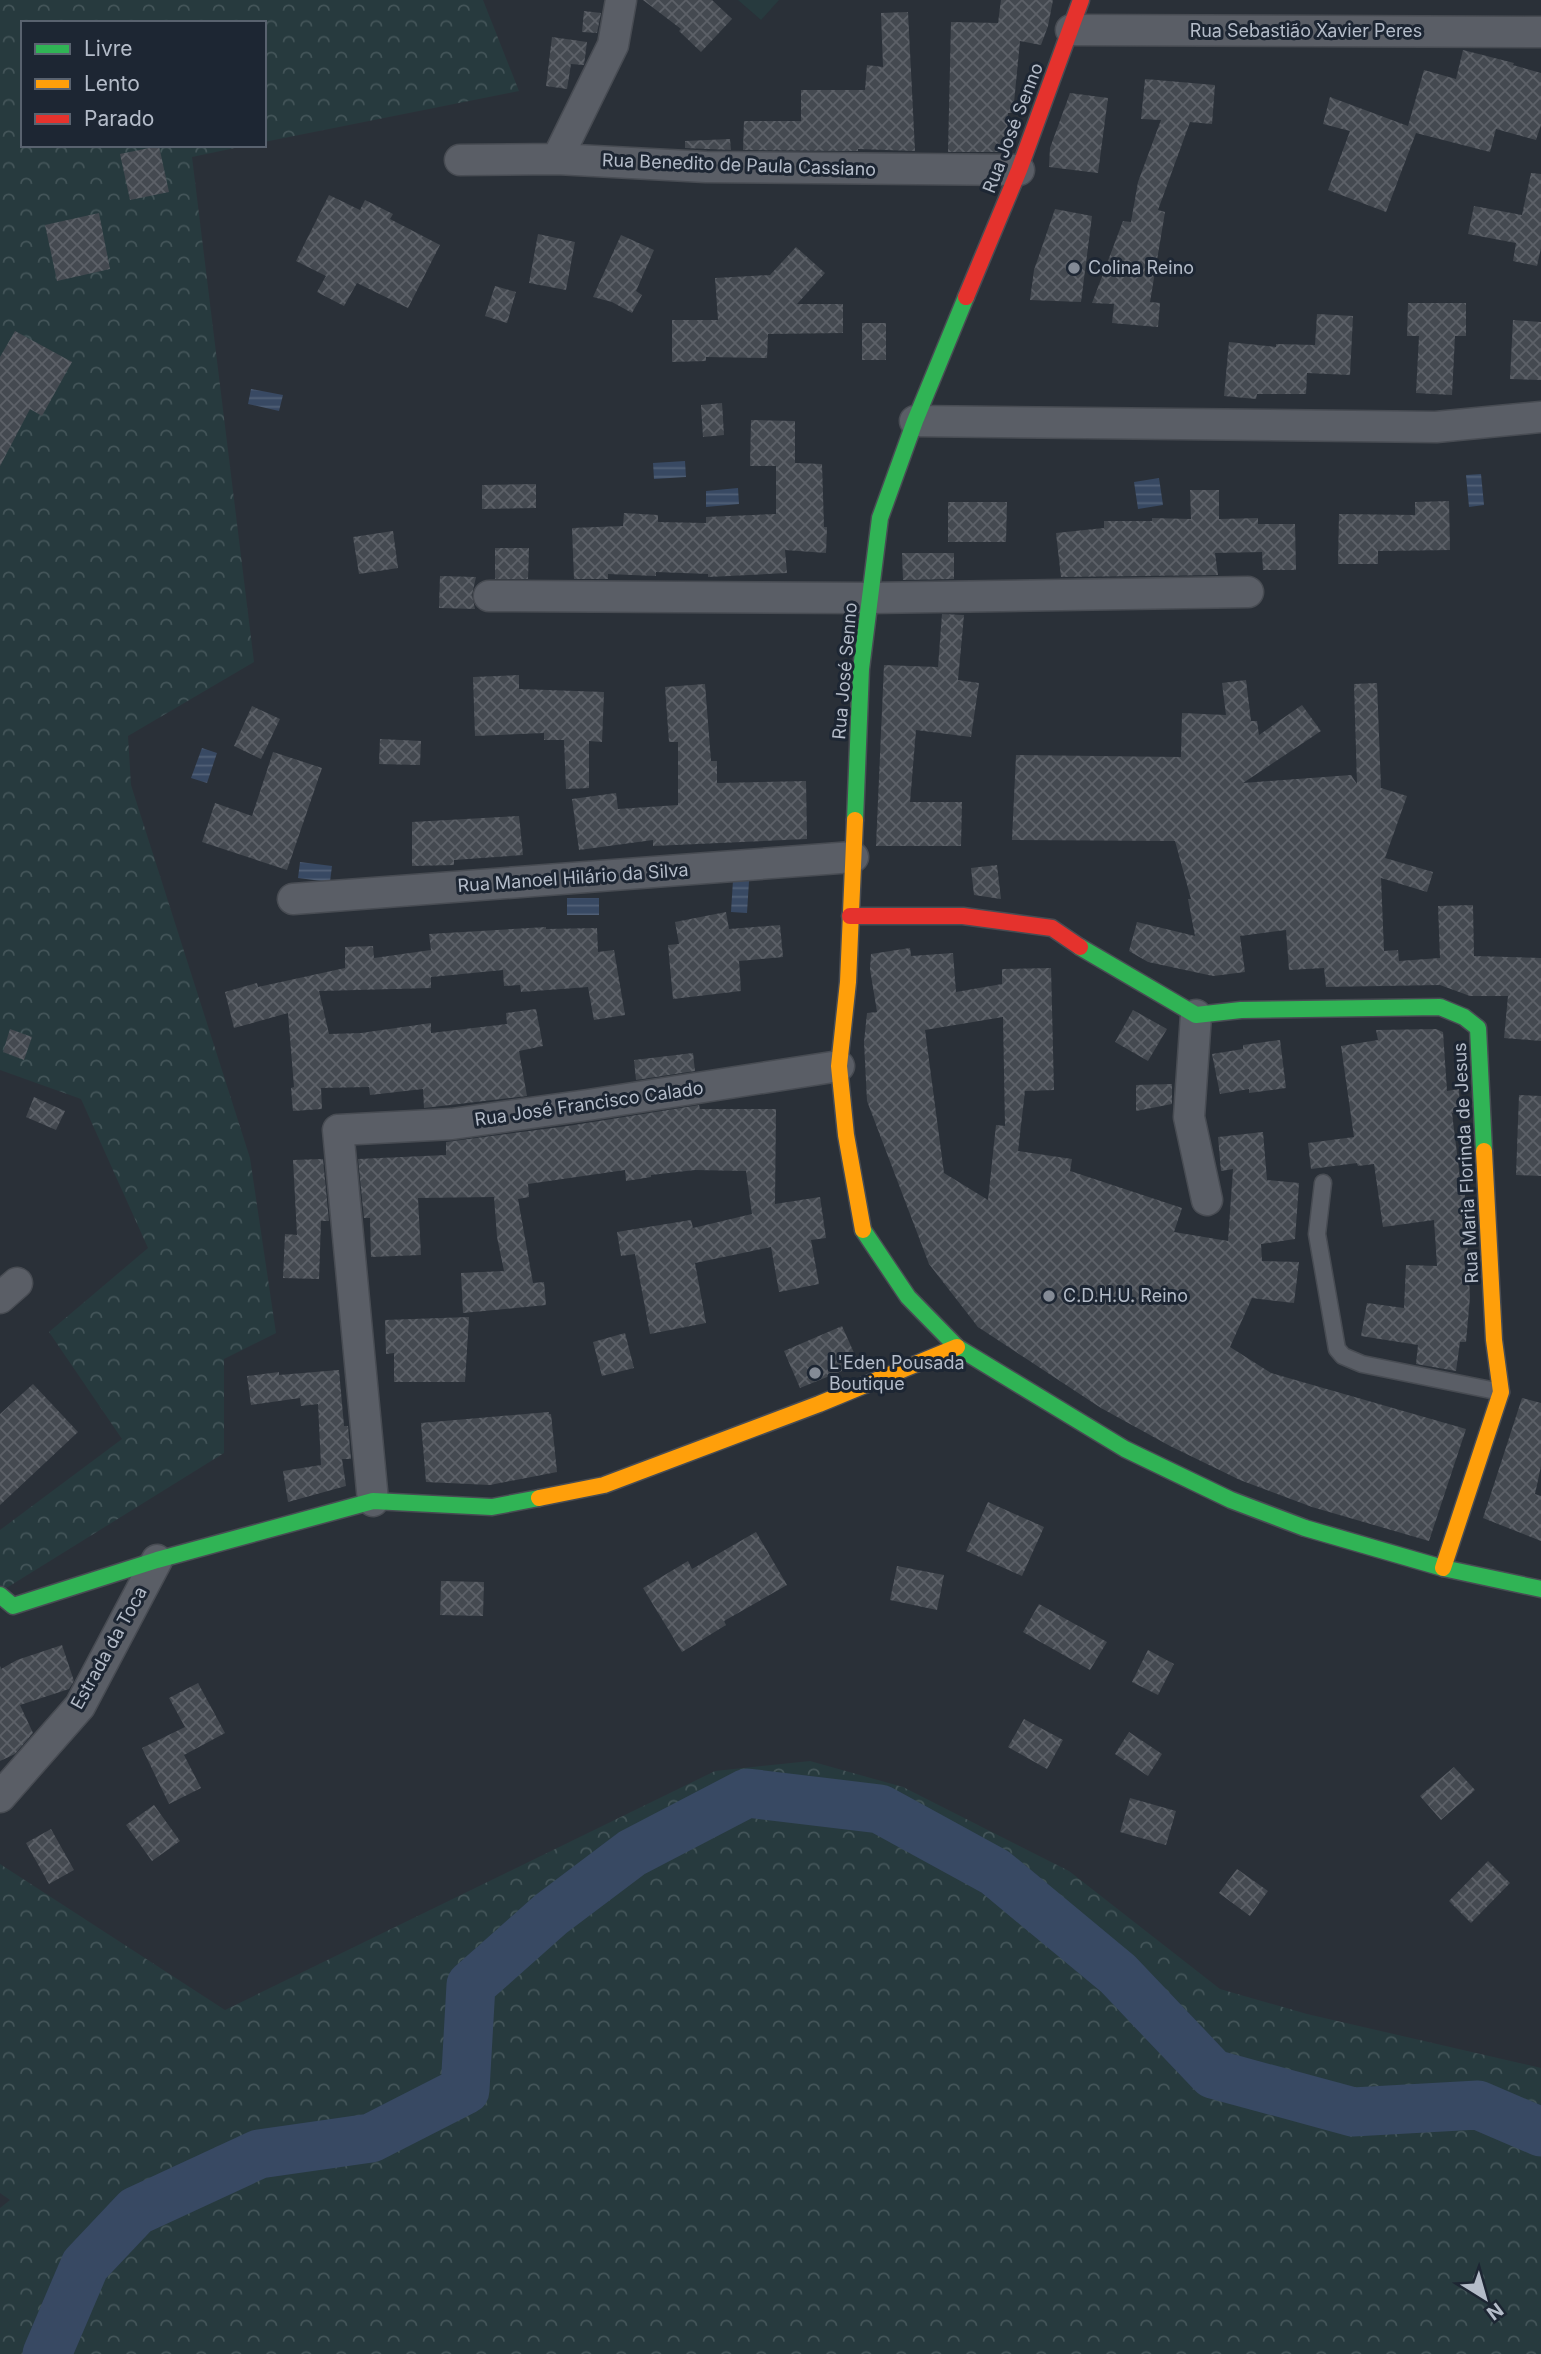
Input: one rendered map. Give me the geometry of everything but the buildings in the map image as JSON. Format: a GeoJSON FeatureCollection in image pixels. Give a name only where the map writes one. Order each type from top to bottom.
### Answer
{"type":"FeatureCollection","features":[{"type":"Feature","properties":{"kind":"street"},"geometry":{"type":"LineString","coordinates":[[556,159],[613,45],[621,0]]}},
{"type":"Feature","properties":{"kind":"street","name":"Rua José Senno"},"geometry":{"type":"LineString","coordinates":[[1082,0],[1019,170],[915,421],[880,518],[861,669],[848,982],[839,1066],[846,1135],[863,1230],[908,1297],[957,1347],[1125,1449],[1231,1500],[1305,1528],[1443,1567],[1541,1589]]}},
{"type":"Feature","properties":{"kind":"street","name":"Rua Sebastião Xavier Peres"},"geometry":{"type":"LineString","coordinates":[[1071,30],[1541,32]]}},
{"type":"Feature","properties":{"kind":"street","name":"Rua Benedito de Paula Cassiano"},"geometry":{"type":"LineString","coordinates":[[460,160],[556,159],[706,167],[1019,170]]}},
{"type":"Feature","properties":{"kind":"street"},"geometry":{"type":"LineString","coordinates":[[915,421],[1436,428],[1541,416]]}},
{"type":"Feature","properties":{"kind":"street"},"geometry":{"type":"LineString","coordinates":[[489,596],[870,598],[1248,592]]}},
{"type":"Feature","properties":{"kind":"street","name":"Rua Manoel Hilário da Silva"},"geometry":{"type":"LineString","coordinates":[[293,899],[853,857]]}},
{"type":"Feature","properties":{"kind":"street"},"geometry":{"type":"LineString","coordinates":[[850,916],[963,916],[1052,928],[1084,950],[1196,1015],[1189,1117],[1207,1200]]}},
{"type":"Feature","properties":{"kind":"street","name":"Rua Maria Florinda de Jesus"},"geometry":{"type":"LineString","coordinates":[[1196,1015],[1241,1010],[1440,1007],[1464,1017],[1478,1028],[1494,1340],[1501,1392],[1443,1567]]}},
{"type":"Feature","properties":{"kind":"street","name":"Rua José Francisco Calado"},"geometry":{"type":"LineString","coordinates":[[373,1501],[338,1130],[452,1124],[839,1066]]}},
{"type":"Feature","properties":{"kind":"street"},"geometry":{"type":"LineString","coordinates":[[4,1604],[373,1501],[492,1507],[604,1485],[819,1404],[957,1347]]}},
{"type":"Feature","properties":{"kind":"street","name":"Estrada da Toca"},"geometry":{"type":"LineString","coordinates":[[0,1797],[80,1706],[158,1560]]}},
{"type":"Feature","properties":{"kind":"lane"},"geometry":{"type":"LineString","coordinates":[[1323,1183],[1317,1234],[1337,1349],[1343,1356],[1362,1364],[1501,1392]]}},
{"type":"Feature","properties":{"kind":"green space"},"geometry":{"type":"Polygon","coordinates":[[[0,0],[483,0],[519,91],[266,142],[266,21],[21,21],[21,147],[240,147],[192,157],[254,662],[128,736],[131,785],[250,1158],[276,1333],[224,1359],[224,1453],[0,1592],[0,1530],[122,1439],[49,1332],[148,1248],[81,1099],[0,1070],[0,0]]]}},
{"type":"Feature","properties":{"kind":"green space"},"geometry":{"type":"Polygon","coordinates":[[[738,0],[779,0],[761,20],[738,0]]]}},
{"type":"Feature","properties":{"kind":"green space"},"geometry":{"type":"Polygon","coordinates":[[[810,1761],[903,1787],[1069,1871],[1220,1989],[1307,2014],[1541,2068],[1541,2354],[0,2354],[0,2208],[10,2200],[0,2193],[0,1864],[225,2010],[715,1771],[810,1761]]]}},
{"type":"Feature","properties":{"kind":"water"},"geometry":{"type":"Polygon","coordinates":[[[251,389],[283,395],[279,411],[248,404],[251,389]]]}},
{"type":"Feature","properties":{"kind":"water"},"geometry":{"type":"Polygon","coordinates":[[[685,461],[686,477],[654,479],[653,463],[685,461]]]}},
{"type":"Feature","properties":{"kind":"water"},"geometry":{"type":"Polygon","coordinates":[[[1481,474],[1484,505],[1469,507],[1466,475],[1481,474]]]}},
{"type":"Feature","properties":{"kind":"water"},"geometry":{"type":"Polygon","coordinates":[[[1159,478],[1163,505],[1138,509],[1134,482],[1159,478]]]}},
{"type":"Feature","properties":{"kind":"water"},"geometry":{"type":"Polygon","coordinates":[[[738,488],[739,504],[706,507],[706,491],[738,488]]]}},
{"type":"Feature","properties":{"kind":"water"},"geometry":{"type":"Polygon","coordinates":[[[202,748],[217,753],[207,783],[191,778],[202,748]]]}},
{"type":"Feature","properties":{"kind":"water"},"geometry":{"type":"Polygon","coordinates":[[[300,862],[332,866],[330,882],[298,878],[300,862]]]}},
{"type":"Feature","properties":{"kind":"water"},"geometry":{"type":"Polygon","coordinates":[[[733,880],[749,881],[747,913],[731,912],[733,880]]]}},
{"type":"Feature","properties":{"kind":"water"},"geometry":{"type":"Polygon","coordinates":[[[567,898],[599,898],[599,915],[567,915],[567,898]]]}},
{"type":"Feature","properties":{"kind":"waterway"},"geometry":{"type":"LineString","coordinates":[[47,2354],[85,2265],[136,2211],[259,2154],[371,2138],[465,2090],[471,1985],[551,1914],[632,1853],[747,1793],[880,1809],[995,1872],[1118,1974],[1213,2074],[1353,2112],[1478,2105],[1541,2132]]}},
{"type":"Feature","properties":{"kind":"traffic: fast"},"geometry":{"type":"LineString","coordinates":[[855,820],[861,669],[880,518],[915,421],[966,297]]}},
{"type":"Feature","properties":{"kind":"traffic: fast"},"geometry":{"type":"LineString","coordinates":[[1080,947],[1196,1015],[1241,1010],[1440,1007],[1464,1017],[1478,1028],[1484,1151]]}},
{"type":"Feature","properties":{"kind":"traffic: fast"},"geometry":{"type":"LineString","coordinates":[[863,1230],[908,1297],[957,1347],[1125,1449],[1231,1500],[1305,1528],[1443,1568],[1541,1589]]}},
{"type":"Feature","properties":{"kind":"traffic: fast"},"geometry":{"type":"LineString","coordinates":[[0,1595],[13,1606],[157,1560],[373,1501],[492,1507],[539,1498]]}},
{"type":"Feature","properties":{"kind":"traffic: slow"},"geometry":{"type":"LineString","coordinates":[[855,820],[848,982],[839,1066],[846,1135],[863,1230]]}},
{"type":"Feature","properties":{"kind":"traffic: slow"},"geometry":{"type":"LineString","coordinates":[[1443,1568],[1501,1392],[1494,1340],[1484,1151]]}},
{"type":"Feature","properties":{"kind":"traffic: slow"},"geometry":{"type":"LineString","coordinates":[[539,1498],[604,1485],[819,1404],[957,1347]]}},
{"type":"Feature","properties":{"kind":"traffic: jam"},"geometry":{"type":"LineString","coordinates":[[966,297],[1019,170],[1081,0]]}},
{"type":"Feature","properties":{"kind":"traffic: jam"},"geometry":{"type":"LineString","coordinates":[[850,916],[963,916],[1052,928],[1080,947]]}},
{"type":"Feature","properties":{"kind":"place","name":"Colina Reino"},"geometry":{"type":"Point","coordinates":[1074,268]}},
{"type":"Feature","properties":{"kind":"place","name":"C.D.H.U. Reino"},"geometry":{"type":"Point","coordinates":[1049,1296]}},
{"type":"Feature","properties":{"kind":"place","name":"L'Eden Pousada Boutique"},"geometry":{"type":"Point","coordinates":[815,1373]}}]}
